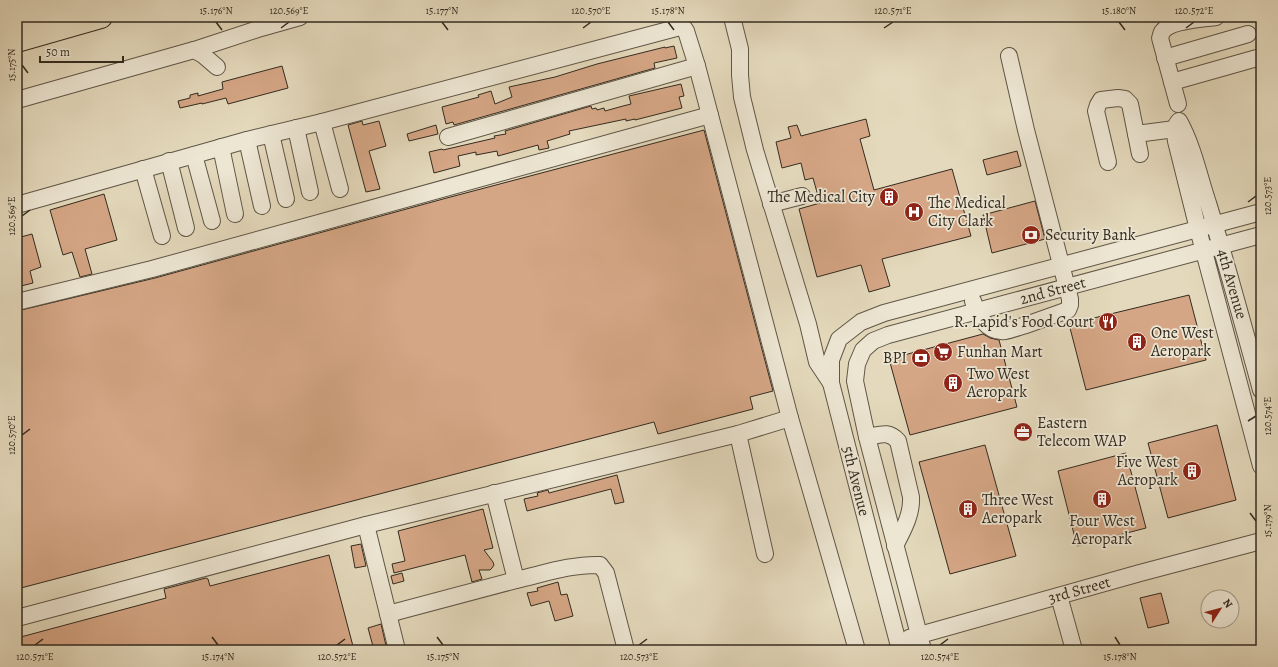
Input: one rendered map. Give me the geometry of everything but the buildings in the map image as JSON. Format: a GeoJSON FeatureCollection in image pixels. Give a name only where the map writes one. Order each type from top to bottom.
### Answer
{"type":"FeatureCollection","features":[{"type":"Feature","properties":{"kind":"highway"},"geometry":{"type":"LineString","coordinates":[[17,22],[34,17]]}},
{"type":"Feature","properties":{"kind":"highway"},"geometry":{"type":"LineString","coordinates":[[17,41],[101,17]]}},
{"type":"Feature","properties":{"kind":"street"},"geometry":{"type":"LineString","coordinates":[[17,100],[194,50],[300,17]]}},
{"type":"Feature","properties":{"kind":"street"},"geometry":{"type":"LineString","coordinates":[[732,17],[740,49],[742,97],[755,150],[808,324],[817,362],[831,383]]}},
{"type":"Feature","properties":{"kind":"street"},"geometry":{"type":"LineString","coordinates":[[1178,104],[1160,38],[1163,32],[1170,26],[1186,21],[1216,17]]}},
{"type":"Feature","properties":{"kind":"street"},"geometry":{"type":"LineString","coordinates":[[17,205],[194,154],[322,122],[680,27],[684,28],[698,66],[790,418],[857,650]]}},
{"type":"Feature","properties":{"kind":"street"},"geometry":{"type":"LineString","coordinates":[[1166,58],[1248,34]]}},
{"type":"Feature","properties":{"kind":"street"},"geometry":{"type":"LineString","coordinates":[[194,50],[203,55],[217,67]]}},
{"type":"Feature","properties":{"kind":"street"},"geometry":{"type":"LineString","coordinates":[[970,290],[976,311],[984,323],[996,330],[1004,331],[1038,321],[1068,310],[1070,305],[1070,299],[1026,130],[1009,56]]}},
{"type":"Feature","properties":{"kind":"street"},"geometry":{"type":"LineString","coordinates":[[1172,82],[1257,58]]}},
{"type":"Feature","properties":{"kind":"street"},"geometry":{"type":"LineString","coordinates":[[448,136],[698,66]]}},
{"type":"Feature","properties":{"kind":"street"},"geometry":{"type":"LineString","coordinates":[[1108,162],[1096,111],[1102,100],[1118,98],[1124,99],[1130,104],[1140,154]]}},
{"type":"Feature","properties":{"kind":"street"},"geometry":{"type":"LineString","coordinates":[[17,302],[152,269],[710,115]]}},
{"type":"Feature","properties":{"kind":"street"},"geometry":{"type":"LineString","coordinates":[[322,122],[340,189]]}},
{"type":"Feature","properties":{"kind":"street"},"geometry":{"type":"LineString","coordinates":[[296,128],[310,192]]}},
{"type":"Feature","properties":{"kind":"street"},"geometry":{"type":"LineString","coordinates":[[271,134],[286,199]]}},
{"type":"Feature","properties":{"kind":"street"},"geometry":{"type":"LineString","coordinates":[[1136,134],[1179,136]]}},
{"type":"Feature","properties":{"kind":"street","name":"4th Avenue"},"geometry":{"type":"LineString","coordinates":[[1179,136],[1195,160],[1215,224],[1261,390]]}},
{"type":"Feature","properties":{"kind":"street","name":"4th Avenue"},"geometry":{"type":"LineString","coordinates":[[1179,136],[1198,229],[1261,466]]}},
{"type":"Feature","properties":{"kind":"street"},"geometry":{"type":"LineString","coordinates":[[247,140],[262,206]]}},
{"type":"Feature","properties":{"kind":"street"},"geometry":{"type":"LineString","coordinates":[[221,147],[235,214]]}},
{"type":"Feature","properties":{"kind":"street"},"geometry":{"type":"LineString","coordinates":[[194,154],[212,221]]}},
{"type":"Feature","properties":{"kind":"street"},"geometry":{"type":"LineString","coordinates":[[169,162],[186,228]]}},
{"type":"Feature","properties":{"kind":"street"},"geometry":{"type":"LineString","coordinates":[[143,169],[162,236]]}},
{"type":"Feature","properties":{"kind":"street"},"geometry":{"type":"LineString","coordinates":[[771,204],[802,196]]}},
{"type":"Feature","properties":{"kind":"street","name":"2nd Street"},"geometry":{"type":"LineString","coordinates":[[855,320],[1261,212]]}},
{"type":"Feature","properties":{"kind":"street","name":"2nd Street"},"geometry":{"type":"LineString","coordinates":[[857,364],[863,350],[873,341],[888,335],[1066,286],[1261,235]]}},
{"type":"Feature","properties":{"kind":"street","name":"5th Avenue"},"geometry":{"type":"LineString","coordinates":[[855,320],[839,339],[831,360],[831,383],[899,646]]}},
{"type":"Feature","properties":{"kind":"street"},"geometry":{"type":"LineString","coordinates":[[1234,363],[1252,358]]}},
{"type":"Feature","properties":{"kind":"street","name":"5th Avenue"},"geometry":{"type":"LineString","coordinates":[[857,364],[855,381],[867,437],[921,643]]}},
{"type":"Feature","properties":{"kind":"street"},"geometry":{"type":"LineString","coordinates":[[17,618],[366,525],[738,434],[790,418]]}},
{"type":"Feature","properties":{"kind":"street"},"geometry":{"type":"LineString","coordinates":[[738,434],[765,554]]}},
{"type":"Feature","properties":{"kind":"street"},"geometry":{"type":"LineString","coordinates":[[867,437],[888,434],[893,436],[898,441],[912,506],[896,546]]}},
{"type":"Feature","properties":{"kind":"street"},"geometry":{"type":"LineString","coordinates":[[494,493],[516,580]]}},
{"type":"Feature","properties":{"kind":"street"},"geometry":{"type":"LineString","coordinates":[[366,525],[397,650]]}},
{"type":"Feature","properties":{"kind":"street","name":"3rd Street"},"geometry":{"type":"LineString","coordinates":[[899,646],[921,643],[1059,596],[1261,541]]}},
{"type":"Feature","properties":{"kind":"street"},"geometry":{"type":"LineString","coordinates":[[388,614],[563,569],[592,564],[600,565],[606,573],[626,650]]}},
{"type":"Feature","properties":{"kind":"street"},"geometry":{"type":"LineString","coordinates":[[1059,596],[1074,650]]}},
{"type":"Feature","properties":{"kind":"place","name":"The Medical City"},"geometry":{"type":"Point","coordinates":[889,197]}},
{"type":"Feature","properties":{"kind":"place","name":"The Medical City Clark"},"geometry":{"type":"Point","coordinates":[914,212]}},
{"type":"Feature","properties":{"kind":"place","name":"Security Bank"},"geometry":{"type":"Point","coordinates":[1031,235]}},
{"type":"Feature","properties":{"kind":"place","name":"R. Lapid's Food Court"},"geometry":{"type":"Point","coordinates":[1108,322]}},
{"type":"Feature","properties":{"kind":"place","name":"One West Aeropark"},"geometry":{"type":"Point","coordinates":[1137,342]}},
{"type":"Feature","properties":{"kind":"place","name":"Funhan Mart"},"geometry":{"type":"Point","coordinates":[943,352]}},
{"type":"Feature","properties":{"kind":"place","name":"BPI"},"geometry":{"type":"Point","coordinates":[921,358]}},
{"type":"Feature","properties":{"kind":"place","name":"Two West Aeropark"},"geometry":{"type":"Point","coordinates":[953,383]}},
{"type":"Feature","properties":{"kind":"place","name":"Eastern Telecom WAP"},"geometry":{"type":"Point","coordinates":[1023,432]}},
{"type":"Feature","properties":{"kind":"place","name":"Five West Aeropark"},"geometry":{"type":"Point","coordinates":[1192,471]}},
{"type":"Feature","properties":{"kind":"place","name":"Four West Aeropark"},"geometry":{"type":"Point","coordinates":[1102,499]}},
{"type":"Feature","properties":{"kind":"place","name":"Three West Aeropark"},"geometry":{"type":"Point","coordinates":[968,509]}}]}
